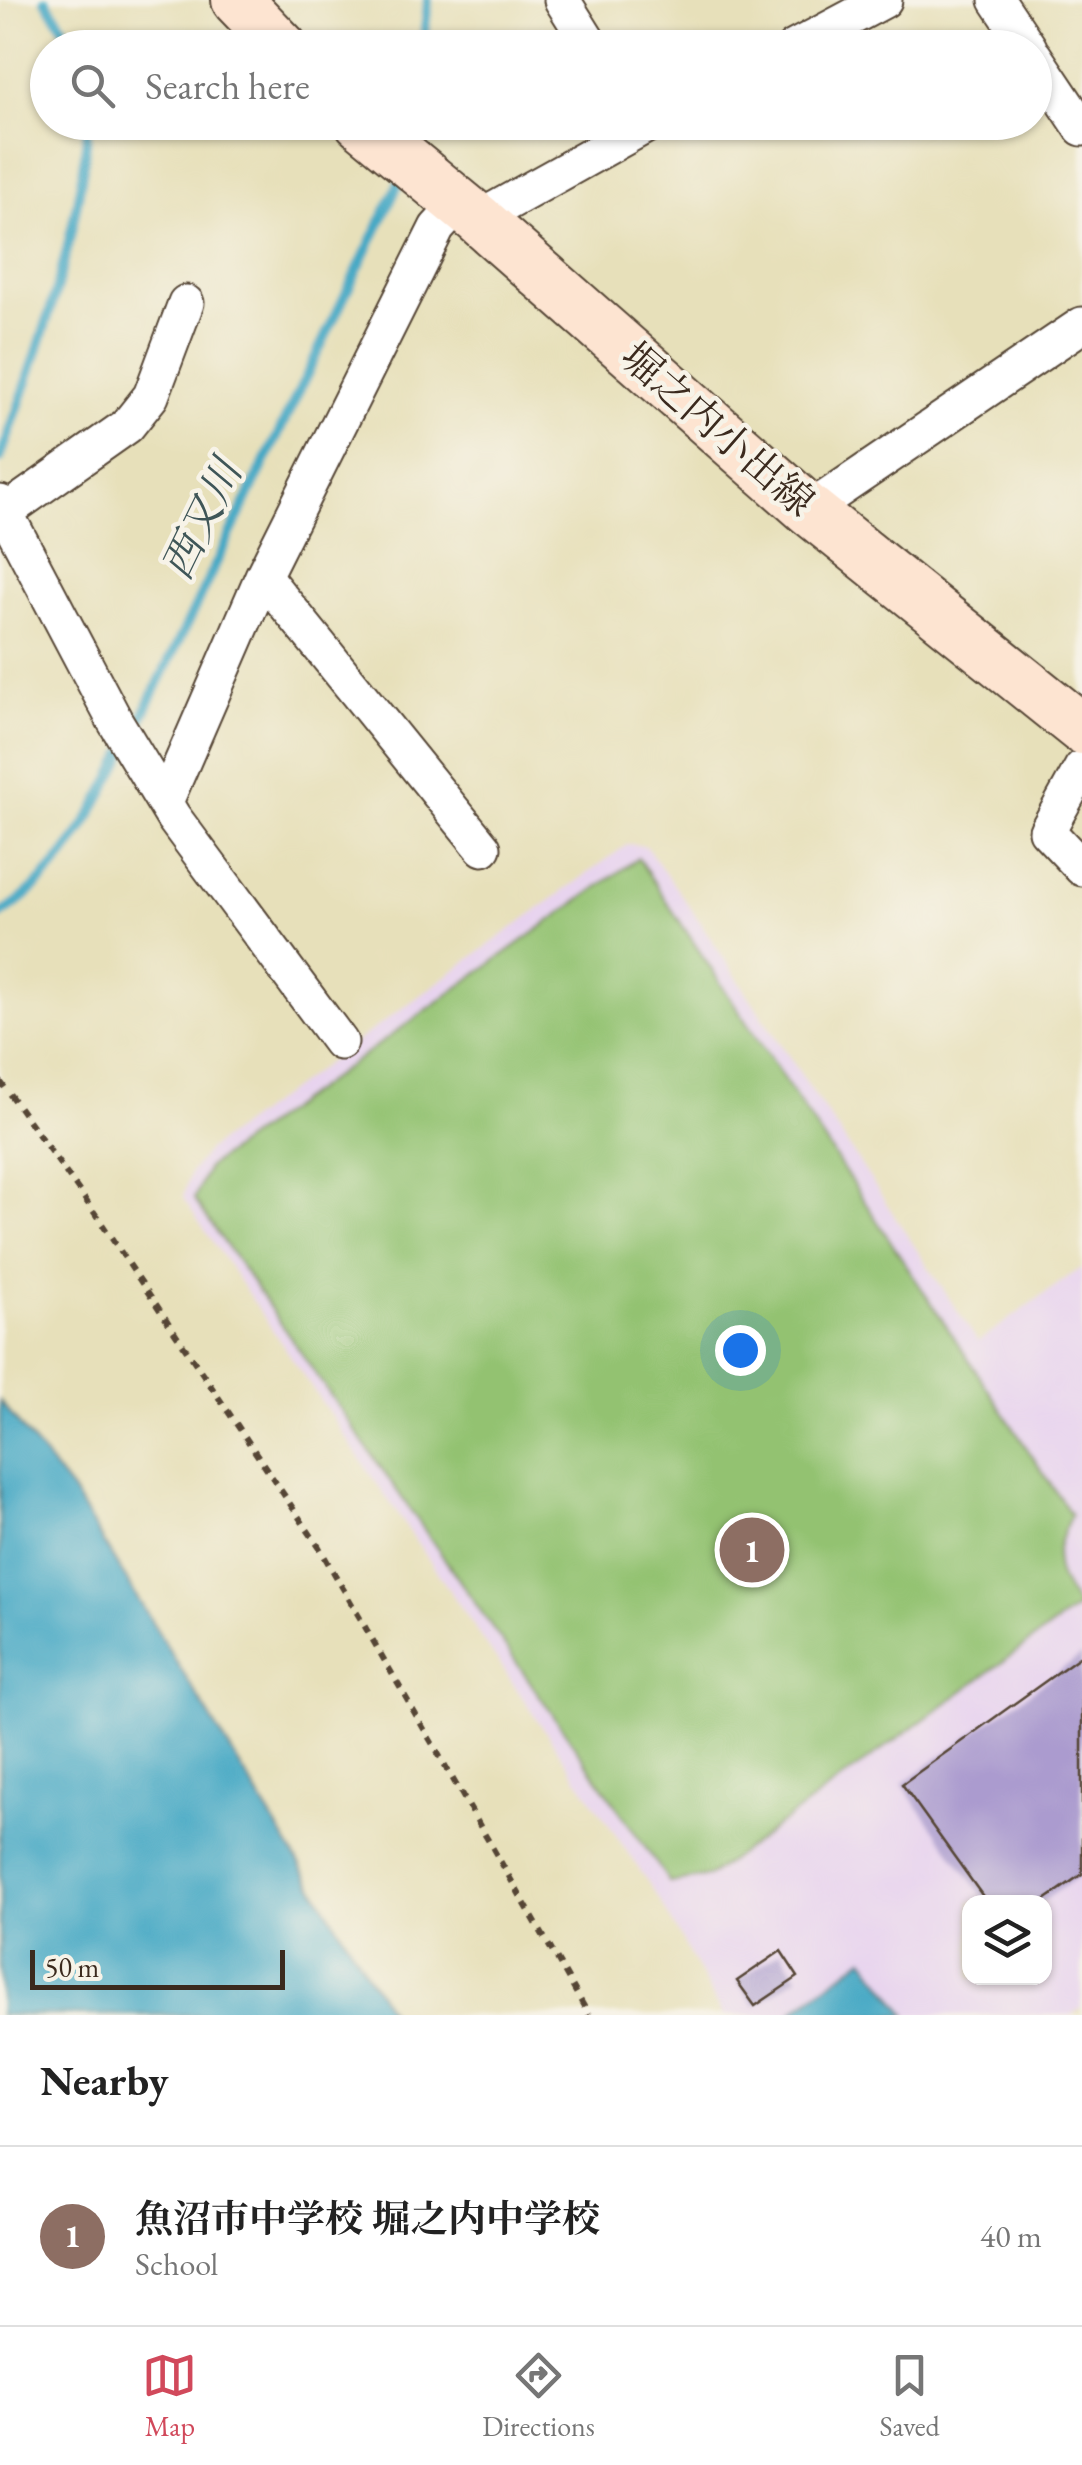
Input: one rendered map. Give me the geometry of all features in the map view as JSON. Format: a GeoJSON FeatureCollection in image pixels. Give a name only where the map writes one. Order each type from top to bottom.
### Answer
{"type":"FeatureCollection","features":[{"type":"Feature","properties":{"kind":"main road"},"geometry":{"type":"LineString","coordinates":[[237,0],[266,30]]}},
{"type":"Feature","properties":{"kind":"main road","name":"堀之内小出線"},"geometry":{"type":"LineString","coordinates":[[379,140],[810,510],[1082,729]]}},
{"type":"Feature","properties":{"kind":"street"},"geometry":{"type":"LineString","coordinates":[[562,0],[581,30]]}},
{"type":"Feature","properties":{"kind":"street"},"geometry":{"type":"LineString","coordinates":[[828,30],[884,0]]}},
{"type":"Feature","properties":{"kind":"street"},"geometry":{"type":"LineString","coordinates":[[998,0],[1017,30]]}},
{"type":"Feature","properties":{"kind":"street"},"geometry":{"type":"LineString","coordinates":[[1052,83],[1082,128]]}},
{"type":"Feature","properties":{"kind":"street"},"geometry":{"type":"LineString","coordinates":[[160,794],[263,576],[437,228],[458,205],[609,140]]}},
{"type":"Feature","properties":{"kind":"street"},"geometry":{"type":"LineString","coordinates":[[186,302],[151,396],[127,426],[2,506],[114,720],[160,794],[340,1042]]}},
{"type":"Feature","properties":{"kind":"street"},"geometry":{"type":"LineString","coordinates":[[810,510],[1082,325]]}},
{"type":"Feature","properties":{"kind":"street"},"geometry":{"type":"LineString","coordinates":[[263,576],[483,848]]}},
{"type":"Feature","properties":{"kind":"street"},"geometry":{"type":"LineString","coordinates":[[1082,768],[1047,831],[1082,868]]}},
{"type":"Feature","properties":{"kind":"path"},"geometry":{"type":"LineString","coordinates":[[0,1081],[103,1225],[319,1548],[589,2015]]}},
{"type":"Feature","properties":{"kind":"shaded area"},"geometry":{"type":"Polygon","coordinates":[[[628,844],[646,846],[978,1342],[1082,1267],[1082,2008],[1072,2015],[723,2015],[658,1897],[183,1198],[190,1173],[209,1149],[628,844]]]}},
{"type":"Feature","properties":{"kind":"green space"},"geometry":{"type":"Polygon","coordinates":[[[638,858],[1071,1515],[1060,1541],[1057,1562],[1063,1583],[1078,1607],[709,1876],[670,1883],[194,1199],[208,1167],[638,858]]]}},
{"type":"Feature","properties":{"kind":"water"},"geometry":{"type":"Polygon","coordinates":[[[0,1401],[72,1491],[392,2015],[0,2015],[0,1401]]]}},
{"type":"Feature","properties":{"kind":"water"},"geometry":{"type":"Polygon","coordinates":[[[864,1958],[907,2015],[792,2012],[864,1958]]]}},
{"type":"Feature","properties":{"kind":"building"},"geometry":{"type":"Polygon","coordinates":[[[1082,1655],[1082,1874],[1052,1895],[982,1895],[902,1784],[1082,1655]]]}},
{"type":"Feature","properties":{"kind":"building"},"geometry":{"type":"Polygon","coordinates":[[[781,1951],[798,1977],[755,2006],[737,1981],[781,1951]]]}},
{"type":"Feature","properties":{"kind":"waterway"},"geometry":{"type":"LineString","coordinates":[[45,0],[66,30]]}},
{"type":"Feature","properties":{"kind":"waterway","name":"西又川"},"geometry":{"type":"LineString","coordinates":[[425,30],[428,0]]}},
{"type":"Feature","properties":{"kind":"waterway"},"geometry":{"type":"LineString","coordinates":[[0,459],[43,335],[66,251],[86,140]]}},
{"type":"Feature","properties":{"kind":"waterway","name":"西又川"},"geometry":{"type":"LineString","coordinates":[[411,146],[412,140]]}},
{"type":"Feature","properties":{"kind":"waterway","name":"西又川"},"geometry":{"type":"LineString","coordinates":[[132,738],[402,177]]}},
{"type":"Feature","properties":{"kind":"waterway","name":"西又川"},"geometry":{"type":"LineString","coordinates":[[0,915],[58,863],[87,822],[124,753]]}},
{"type":"Feature","properties":{"kind":"place","name":"魚沼市中学校 堀之内中学校"},"geometry":{"type":"Point","coordinates":[752,1550]}}]}
